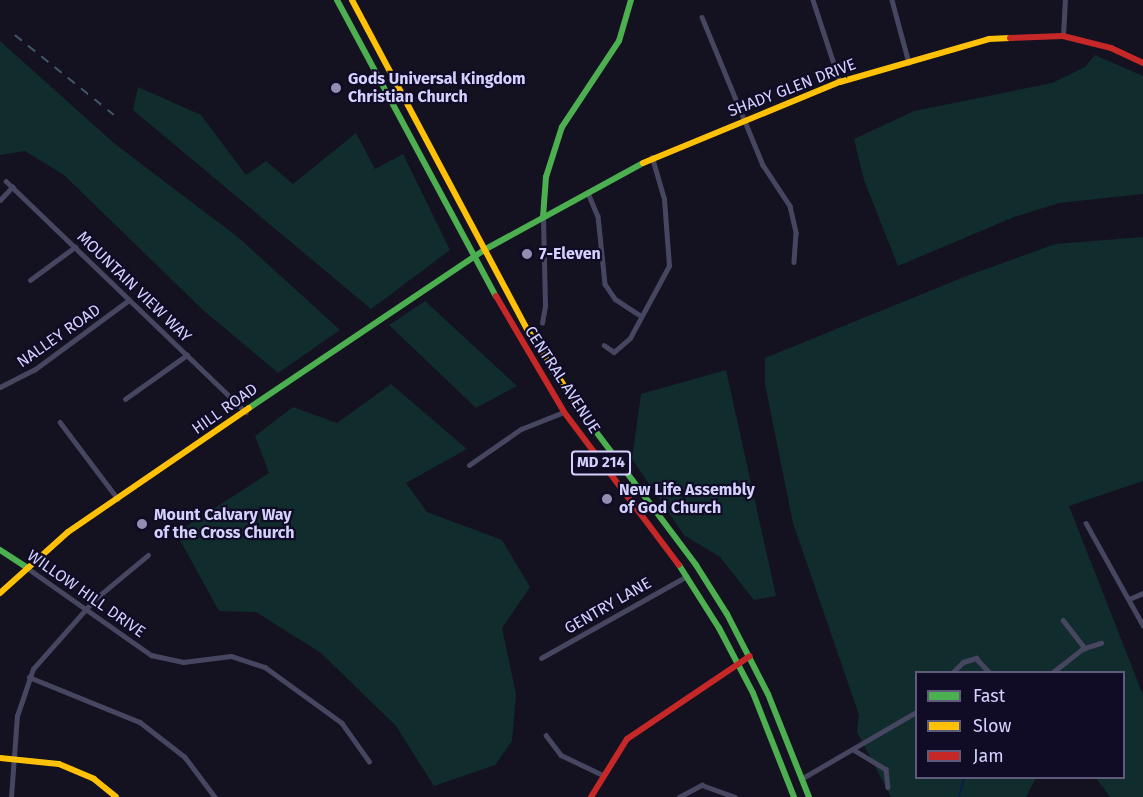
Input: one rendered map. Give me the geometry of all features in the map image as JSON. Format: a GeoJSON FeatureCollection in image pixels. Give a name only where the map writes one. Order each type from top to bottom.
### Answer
{"type":"FeatureCollection","features":[{"type":"Feature","properties":{"kind":"street","name":"CENTRAL AVENUE"},"geometry":{"type":"LineString","coordinates":[[337,0],[472,256],[564,412],[687,576],[739,664],[794,797]]}},
{"type":"Feature","properties":{"kind":"street","name":"CENTRAL AVENUE"},"geometry":{"type":"LineString","coordinates":[[352,0],[517,313],[573,401],[696,565],[750,656],[808,797]]}},
{"type":"Feature","properties":{"kind":"street"},"geometry":{"type":"LineString","coordinates":[[542,323],[545,306],[543,217],[546,177],[562,128],[619,41],[631,0]]}},
{"type":"Feature","properties":{"kind":"street"},"geometry":{"type":"LineString","coordinates":[[813,0],[840,82]]}},
{"type":"Feature","properties":{"kind":"street"},"geometry":{"type":"LineString","coordinates":[[892,0],[909,63]]}},
{"type":"Feature","properties":{"kind":"street"},"geometry":{"type":"LineString","coordinates":[[1063,36],[1065,0]]}},
{"type":"Feature","properties":{"kind":"street"},"geometry":{"type":"LineString","coordinates":[[702,17],[763,165],[793,215],[794,262]]}},
{"type":"Feature","properties":{"kind":"street","name":"SHADY GLEN DRIVE"},"geometry":{"type":"LineString","coordinates":[[472,256],[652,158],[840,82],[1001,37],[1063,36],[1111,48],[1143,63]]}},
{"type":"Feature","properties":{"kind":"street"},"geometry":{"type":"LineString","coordinates":[[604,345],[614,352],[623,347],[670,261],[664,199],[652,158]]}},
{"type":"Feature","properties":{"kind":"street","name":"MOUNTAIN VIEW WAY"},"geometry":{"type":"LineString","coordinates":[[6,181],[246,412]]}},
{"type":"Feature","properties":{"kind":"street"},"geometry":{"type":"LineString","coordinates":[[0,200],[12,188]]}},
{"type":"Feature","properties":{"kind":"street"},"geometry":{"type":"LineString","coordinates":[[588,193],[598,216],[605,284],[615,299],[641,316]]}},
{"type":"Feature","properties":{"kind":"street"},"geometry":{"type":"LineString","coordinates":[[30,280],[75,247]]}},
{"type":"Feature","properties":{"kind":"street","name":"HILL ROAD"},"geometry":{"type":"LineString","coordinates":[[0,593],[56,541],[472,256]]}},
{"type":"Feature","properties":{"kind":"street","name":"NALLEY ROAD"},"geometry":{"type":"LineString","coordinates":[[0,387],[34,370],[129,300]]}},
{"type":"Feature","properties":{"kind":"street"},"geometry":{"type":"LineString","coordinates":[[125,399],[187,355]]}},
{"type":"Feature","properties":{"kind":"street"},"geometry":{"type":"LineString","coordinates":[[468,465],[521,429],[564,412]]}},
{"type":"Feature","properties":{"kind":"street"},"geometry":{"type":"LineString","coordinates":[[60,422],[118,499]]}},
{"type":"Feature","properties":{"kind":"street"},"geometry":{"type":"LineString","coordinates":[[1086,522],[1143,625]]}},
{"type":"Feature","properties":{"kind":"street","name":"WILLOW HILL DRIVE"},"geometry":{"type":"LineString","coordinates":[[0,550],[40,574],[83,611],[159,658],[196,662],[231,656],[265,667],[342,723],[369,761]]}},
{"type":"Feature","properties":{"kind":"street"},"geometry":{"type":"LineString","coordinates":[[11,797],[17,716],[29,677],[43,655],[83,611],[148,555]]}},
{"type":"Feature","properties":{"kind":"street","name":"GENTRY LANE"},"geometry":{"type":"LineString","coordinates":[[541,658],[687,576]]}},
{"type":"Feature","properties":{"kind":"street"},"geometry":{"type":"LineString","coordinates":[[1129,599],[1143,593]]}},
{"type":"Feature","properties":{"kind":"street"},"geometry":{"type":"LineString","coordinates":[[1063,620],[1085,648]]}},
{"type":"Feature","properties":{"kind":"street"},"geometry":{"type":"LineString","coordinates":[[1054,671],[1085,648],[1101,643]]}},
{"type":"Feature","properties":{"kind":"street"},"geometry":{"type":"LineString","coordinates":[[591,797],[603,775],[633,735],[750,656]]}},
{"type":"Feature","properties":{"kind":"street"},"geometry":{"type":"LineString","coordinates":[[954,671],[971,658],[980,659],[988,671]]}},
{"type":"Feature","properties":{"kind":"street"},"geometry":{"type":"LineString","coordinates":[[29,677],[140,722],[185,757],[215,797]]}},
{"type":"Feature","properties":{"kind":"street"},"geometry":{"type":"LineString","coordinates":[[801,779],[915,713]]}},
{"type":"Feature","properties":{"kind":"street"},"geometry":{"type":"LineString","coordinates":[[546,735],[561,754],[603,775]]}},
{"type":"Feature","properties":{"kind":"street"},"geometry":{"type":"LineString","coordinates":[[854,750],[886,769],[888,787]]}},
{"type":"Feature","properties":{"kind":"street"},"geometry":{"type":"LineString","coordinates":[[0,758],[59,764],[94,779],[116,797]]}},
{"type":"Feature","properties":{"kind":"street"},"geometry":{"type":"LineString","coordinates":[[680,797],[702,785],[735,797]]}},
{"type":"Feature","properties":{"kind":"green space"},"geometry":{"type":"Polygon","coordinates":[[[0,41],[115,144],[239,238],[340,330],[278,373],[203,310],[64,175],[25,151],[0,155],[0,41]]]}},
{"type":"Feature","properties":{"kind":"green space"},"geometry":{"type":"Polygon","coordinates":[[[1095,55],[1143,76],[1143,194],[1059,203],[1014,217],[898,266],[864,180],[854,139],[914,111],[1052,83],[1085,67],[1095,55]]]}},
{"type":"Feature","properties":{"kind":"green space"},"geometry":{"type":"Polygon","coordinates":[[[138,87],[201,115],[246,175],[266,161],[293,184],[356,133],[375,169],[403,154],[450,250],[371,309],[133,110],[138,87]]]}},
{"type":"Feature","properties":{"kind":"green space"},"geometry":{"type":"Polygon","coordinates":[[[1143,237],[1143,481],[1069,506],[1143,695],[1143,797],[1110,797],[1097,779],[1125,779],[1125,671],[915,671],[915,779],[1035,779],[1026,797],[891,797],[857,732],[859,715],[793,523],[765,384],[765,358],[964,277],[1055,244],[1143,237]]]}},
{"type":"Feature","properties":{"kind":"green space"},"geometry":{"type":"Polygon","coordinates":[[[425,301],[517,386],[476,408],[389,325],[425,301]]]}},
{"type":"Feature","properties":{"kind":"green space"},"geometry":{"type":"Polygon","coordinates":[[[726,370],[776,596],[754,600],[720,557],[684,535],[632,459],[641,394],[726,370]]]}},
{"type":"Feature","properties":{"kind":"green space"},"geometry":{"type":"Polygon","coordinates":[[[391,384],[467,449],[406,483],[427,512],[502,540],[530,587],[502,628],[516,694],[512,741],[495,765],[434,786],[396,726],[321,653],[256,612],[219,611],[176,533],[269,473],[255,436],[293,407],[337,423],[391,384]]]}},
{"type":"Feature","properties":{"kind":"waterway"},"geometry":{"type":"LineString","coordinates":[[959,797],[964,779]]}},
{"type":"Feature","properties":{"kind":"railway"},"geometry":{"type":"LineString","coordinates":[[15,35],[114,115]]}},
{"type":"Feature","properties":{"kind":"traffic: fast"},"geometry":{"type":"LineString","coordinates":[[337,0],[496,296]]}},
{"type":"Feature","properties":{"kind":"traffic: fast"},"geometry":{"type":"LineString","coordinates":[[543,217],[546,177],[562,127],[619,41],[631,0]]}},
{"type":"Feature","properties":{"kind":"traffic: fast"},"geometry":{"type":"LineString","coordinates":[[249,408],[484,250],[643,163]]}},
{"type":"Feature","properties":{"kind":"traffic: fast"},"geometry":{"type":"LineString","coordinates":[[582,413],[696,565],[727,614],[768,694],[809,797]]}},
{"type":"Feature","properties":{"kind":"traffic: fast"},"geometry":{"type":"LineString","coordinates":[[0,550],[26,567]]}},
{"type":"Feature","properties":{"kind":"traffic: fast"},"geometry":{"type":"LineString","coordinates":[[679,565],[719,628],[753,693],[794,797]]}},
{"type":"Feature","properties":{"kind":"traffic: slow"},"geometry":{"type":"LineString","coordinates":[[352,0],[527,329],[582,413]]}},
{"type":"Feature","properties":{"kind":"traffic: slow"},"geometry":{"type":"LineString","coordinates":[[643,163],[840,82],[989,39],[1010,38]]}},
{"type":"Feature","properties":{"kind":"traffic: slow"},"geometry":{"type":"LineString","coordinates":[[0,593],[68,532],[249,408]]}},
{"type":"Feature","properties":{"kind":"traffic: slow"},"geometry":{"type":"LineString","coordinates":[[0,758],[59,764],[94,779],[116,797]]}},
{"type":"Feature","properties":{"kind":"traffic: jam"},"geometry":{"type":"LineString","coordinates":[[1010,38],[1063,36],[1111,48],[1143,63]]}},
{"type":"Feature","properties":{"kind":"traffic: jam"},"geometry":{"type":"LineString","coordinates":[[496,296],[564,412],[679,565]]}},
{"type":"Feature","properties":{"kind":"traffic: jam"},"geometry":{"type":"LineString","coordinates":[[591,797],[627,739],[750,656]]}},
{"type":"Feature","properties":{"kind":"place","name":"Gods Universal Kingdom Christian Church"},"geometry":{"type":"Point","coordinates":[336,88]}},
{"type":"Feature","properties":{"kind":"place","name":"7-Eleven"},"geometry":{"type":"Point","coordinates":[527,254]}},
{"type":"Feature","properties":{"kind":"place","name":"New Life Assembly of God Church"},"geometry":{"type":"Point","coordinates":[607,499]}},
{"type":"Feature","properties":{"kind":"place","name":"Mount Calvary Way of the Cross Church"},"geometry":{"type":"Point","coordinates":[142,524]}}]}
